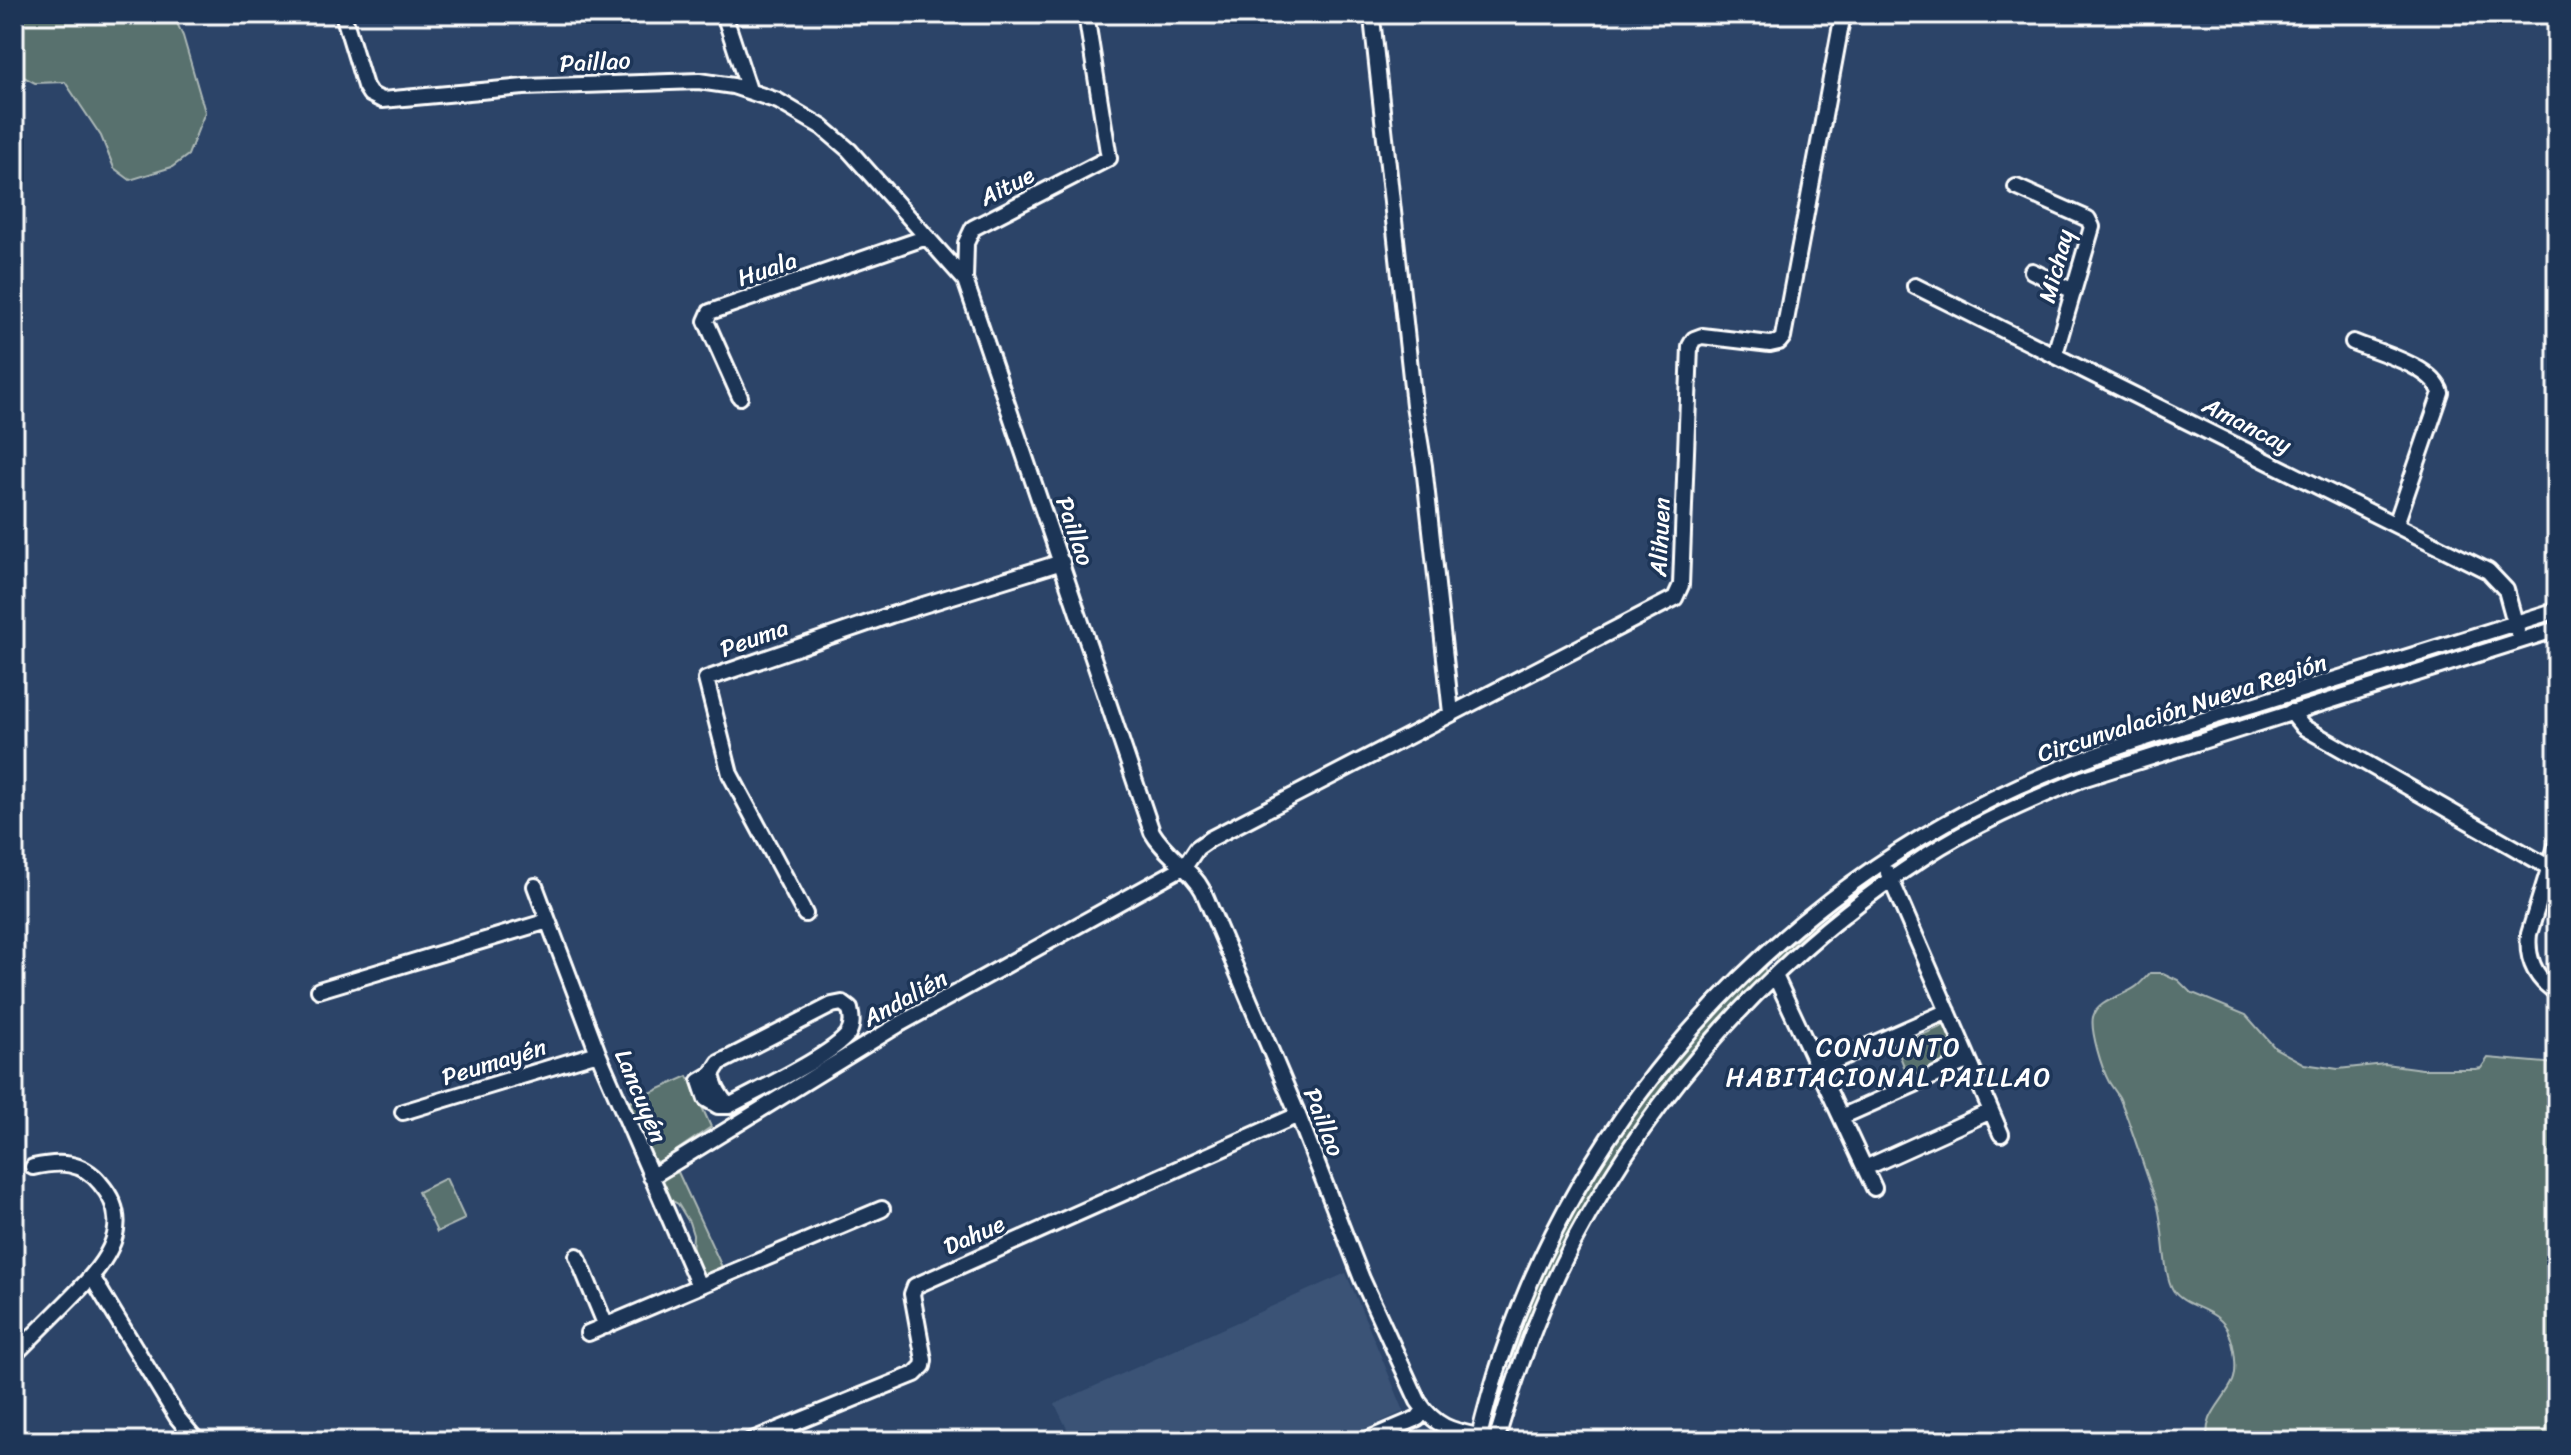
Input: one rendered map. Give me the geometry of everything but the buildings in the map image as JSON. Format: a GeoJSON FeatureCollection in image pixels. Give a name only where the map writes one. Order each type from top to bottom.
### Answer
{"type":"FeatureCollection","features":[{"type":"Feature","properties":{"kind":"street","name":"Paillao"},"geometry":{"type":"LineString","coordinates":[[343,14],[365,86],[370,94],[382,100],[524,87],[673,81],[716,83],[749,90],[792,108],[836,138],[965,280],[1152,832],[1165,850],[1185,866],[1203,891],[1298,1115],[1362,1279],[1424,1410],[1447,1429],[1496,1440]]}},
{"type":"Feature","properties":{"kind":"street"},"geometry":{"type":"LineString","coordinates":[[724,14],[749,90]]}},
{"type":"Feature","properties":{"kind":"street","name":"Aitue"},"geometry":{"type":"LineString","coordinates":[[965,280],[966,243],[973,228],[1109,158],[1086,14]]}},
{"type":"Feature","properties":{"kind":"street","name":"Alihuen"},"geometry":{"type":"LineString","coordinates":[[1185,866],[1197,848],[1210,839],[1671,601],[1678,594],[1681,585],[1690,346],[1694,339],[1702,336],[1773,344],[1783,337],[1843,14]]}},
{"type":"Feature","properties":{"kind":"street"},"geometry":{"type":"LineString","coordinates":[[1373,27],[1451,713]]}},
{"type":"Feature","properties":{"kind":"street","name":"Michay"},"geometry":{"type":"LineString","coordinates":[[2016,187],[2088,219],[2092,227],[2055,354]]}},
{"type":"Feature","properties":{"kind":"street","name":"Huala"},"geometry":{"type":"LineString","coordinates":[[740,397],[706,321],[710,312],[927,237]]}},
{"type":"Feature","properties":{"kind":"street"},"geometry":{"type":"LineString","coordinates":[[2032,271],[2073,291]]}},
{"type":"Feature","properties":{"kind":"street","name":"Amancay"},"geometry":{"type":"LineString","coordinates":[[1915,286],[2493,574],[2506,590],[2520,640]]}},
{"type":"Feature","properties":{"kind":"street"},"geometry":{"type":"LineString","coordinates":[[2353,342],[2417,368],[2434,378],[2441,393],[2396,524]]}},
{"type":"Feature","properties":{"kind":"street","name":"Peuma"},"geometry":{"type":"LineString","coordinates":[[805,914],[730,774],[706,679],[917,607],[1062,562]]}},
{"type":"Feature","properties":{"kind":"street","name":"Circunvalación Nueva Región"},"geometry":{"type":"LineString","coordinates":[[1479,1438],[1486,1409],[1539,1259],[1595,1158],[1665,1060],[1717,1000],[1830,899],[1883,861],[1984,803],[2091,757],[2557,610]]}},
{"type":"Feature","properties":{"kind":"street","name":"Circunvalación Nueva Región"},"geometry":{"type":"LineString","coordinates":[[1496,1440],[1534,1330],[1571,1246],[1608,1180],[1648,1119],[1696,1059],[1776,977],[1853,908],[1953,840],[2049,793],[2115,767],[2557,629]]}},
{"type":"Feature","properties":{"kind":"street"},"geometry":{"type":"LineString","coordinates":[[2291,712],[2303,727],[2550,868]]}},
{"type":"Feature","properties":{"kind":"street"},"geometry":{"type":"LineString","coordinates":[[2557,843],[2529,934],[2528,948],[2535,972],[2545,985],[2557,993]]}},
{"type":"Feature","properties":{"kind":"street"},"geometry":{"type":"LineString","coordinates":[[1883,861],[2001,1134]]}},
{"type":"Feature","properties":{"kind":"street","name":"Andalién"},"geometry":{"type":"LineString","coordinates":[[651,1177],[863,1046],[1185,866]]}},
{"type":"Feature","properties":{"kind":"street","name":"Lancuyén"},"geometry":{"type":"LineString","coordinates":[[535,886],[598,1053],[699,1286]]}},
{"type":"Feature","properties":{"kind":"street"},"geometry":{"type":"LineString","coordinates":[[319,990],[548,921]]}},
{"type":"Feature","properties":{"kind":"street"},"geometry":{"type":"LineString","coordinates":[[1762,957],[1776,977],[1874,1188]]}},
{"type":"Feature","properties":{"kind":"street"},"geometry":{"type":"LineString","coordinates":[[851,1025],[849,1032],[833,1048],[729,1106],[718,1106],[706,1099],[700,1081],[712,1074],[719,1063],[832,1005],[842,1003],[850,1009],[851,1025],[863,1046]]}},
{"type":"Feature","properties":{"kind":"street"},"geometry":{"type":"LineString","coordinates":[[1818,1068],[1948,1011]]}},
{"type":"Feature","properties":{"kind":"street","name":"Peumayén"},"geometry":{"type":"LineString","coordinates":[[403,1112],[598,1053]]}},
{"type":"Feature","properties":{"kind":"street"},"geometry":{"type":"LineString","coordinates":[[1841,1117],[1969,1060]]}},
{"type":"Feature","properties":{"kind":"street"},"geometry":{"type":"LineString","coordinates":[[1865,1168],[1991,1111]]}},
{"type":"Feature","properties":{"kind":"street","name":"Dahue"},"geometry":{"type":"LineString","coordinates":[[750,1441],[915,1374],[923,1366],[924,1360],[912,1294],[915,1286],[1298,1115]]}},
{"type":"Feature","properties":{"kind":"street"},"geometry":{"type":"LineString","coordinates":[[14,1355],[92,1277],[115,1237],[114,1211],[104,1188],[83,1168],[68,1163],[33,1167]]}},
{"type":"Feature","properties":{"kind":"street"},"geometry":{"type":"LineString","coordinates":[[588,1333],[882,1209]]}},
{"type":"Feature","properties":{"kind":"street"},"geometry":{"type":"LineString","coordinates":[[577,1256],[606,1326]]}},
{"type":"Feature","properties":{"kind":"street"},"geometry":{"type":"LineString","coordinates":[[92,1277],[177,1417],[197,1441]]}},
{"type":"Feature","properties":{"kind":"street"},"geometry":{"type":"LineString","coordinates":[[1457,1441],[1447,1429],[1468,1424],[1482,1416],[1486,1409]]}},
{"type":"Feature","properties":{"kind":"street"},"geometry":{"type":"LineString","coordinates":[[1364,1441],[1418,1418],[1424,1410]]}},
{"type":"Feature","properties":{"kind":"shaded area"},"geometry":{"type":"Polygon","coordinates":[[[1346,1273],[1404,1411],[1340,1441],[1073,1441],[1055,1404],[1346,1273]]]}},
{"type":"Feature","properties":{"kind":"green space"},"geometry":{"type":"Polygon","coordinates":[[[14,14],[173,14],[183,36],[205,112],[188,155],[172,167],[130,180],[114,168],[101,136],[65,82],[35,83],[14,72],[14,14]]]}},
{"type":"Feature","properties":{"kind":"green space"},"geometry":{"type":"Polygon","coordinates":[[[2513,630],[2511,637],[2105,766],[1895,870],[1892,865],[1996,805],[2107,758],[2513,630]]]}},
{"type":"Feature","properties":{"kind":"green space"},"geometry":{"type":"Polygon","coordinates":[[[1882,873],[1887,876],[1777,961],[1779,954],[1882,873]]]}},
{"type":"Feature","properties":{"kind":"green space"},"geometry":{"type":"Polygon","coordinates":[[[1760,967],[1764,967],[1766,973],[1732,1006],[1670,1077],[1616,1154],[1569,1235],[1511,1361],[1507,1360],[1553,1250],[1611,1146],[1669,1066],[1760,967]]]}},
{"type":"Feature","properties":{"kind":"green space"},"geometry":{"type":"Polygon","coordinates":[[[2150,973],[2163,973],[2178,980],[2190,992],[2246,1015],[2275,1048],[2304,1064],[2338,1069],[2385,1064],[2422,1069],[2476,1069],[2481,1068],[2488,1058],[2557,1064],[2557,1441],[2208,1441],[2211,1416],[2233,1381],[2235,1357],[2231,1338],[2218,1318],[2178,1296],[2169,1282],[2156,1200],[2119,1097],[2103,1068],[2093,1031],[2093,1017],[2100,1006],[2132,990],[2150,973]]]}},
{"type":"Feature","properties":{"kind":"green space"},"geometry":{"type":"Polygon","coordinates":[[[1945,1025],[1951,1028],[1963,1057],[1909,1079],[1896,1046],[1945,1025]]]}},
{"type":"Feature","properties":{"kind":"green space"},"geometry":{"type":"Polygon","coordinates":[[[688,1076],[711,1127],[661,1161],[651,1162],[623,1105],[688,1076]]]}},
{"type":"Feature","properties":{"kind":"green space"},"geometry":{"type":"Polygon","coordinates":[[[678,1172],[722,1267],[705,1275],[700,1272],[692,1255],[693,1235],[689,1222],[678,1204],[669,1199],[660,1180],[678,1172]]]}},
{"type":"Feature","properties":{"kind":"green space"},"geometry":{"type":"Polygon","coordinates":[[[446,1178],[465,1219],[437,1232],[418,1192],[446,1178]]]}},
{"type":"Feature","properties":{"kind":"district","name":"CONJUNTO HABITACIONAL PAILLAO"},"geometry":{"type":"Point","coordinates":[1889,1062]}}]}
